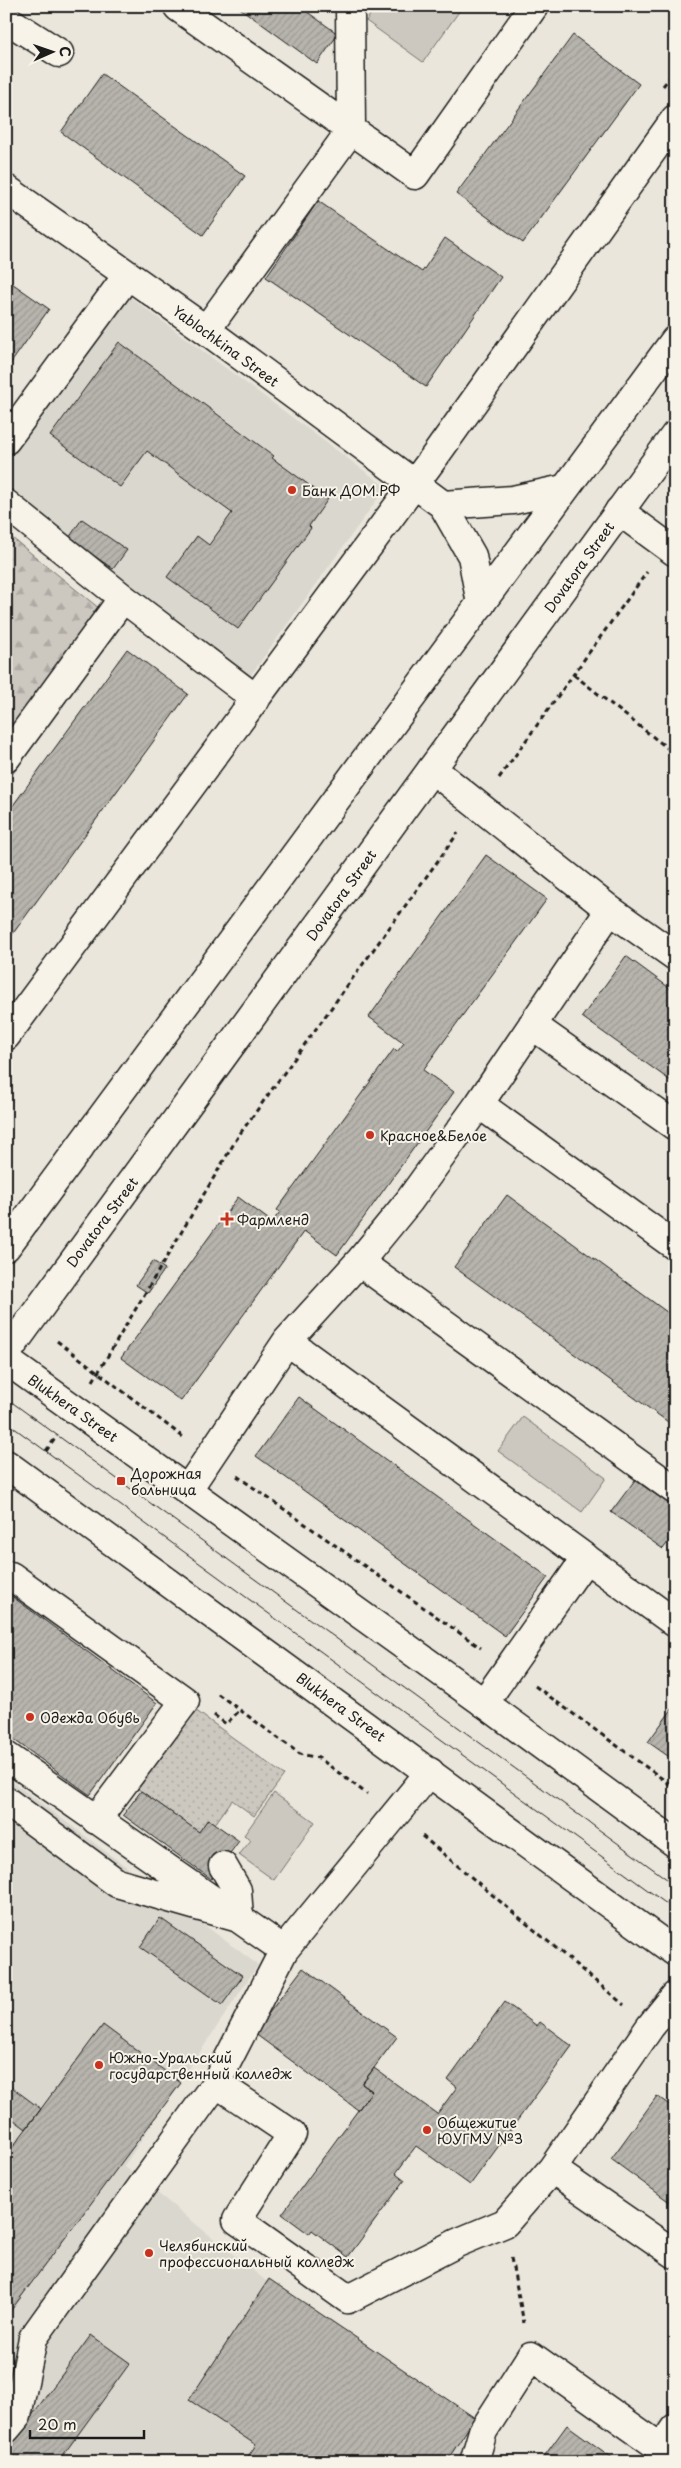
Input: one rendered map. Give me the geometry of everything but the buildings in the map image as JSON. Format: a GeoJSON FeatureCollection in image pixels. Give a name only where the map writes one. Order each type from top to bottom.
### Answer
{"type":"FeatureCollection","features":[{"type":"Feature","properties":{"kind":"main road"},"geometry":{"type":"LineString","coordinates":[[206,330],[351,130],[350,6]]}},
{"type":"Feature","properties":{"kind":"main road"},"geometry":{"type":"LineString","coordinates":[[178,7],[415,175],[534,6]]}},
{"type":"Feature","properties":{"kind":"main road"},"geometry":{"type":"LineString","coordinates":[[6,19],[59,53]]}},
{"type":"Feature","properties":{"kind":"main road"},"geometry":{"type":"LineString","coordinates":[[6,1036],[415,483],[675,119]]}},
{"type":"Feature","properties":{"kind":"main road","name":"Yablochkina Street"},"geometry":{"type":"LineString","coordinates":[[6,189],[206,330],[443,504]]}},
{"type":"Feature","properties":{"kind":"main road"},"geometry":{"type":"LineString","coordinates":[[6,440],[127,276]]}},
{"type":"Feature","properties":{"kind":"main road"},"geometry":{"type":"LineString","coordinates":[[6,1247],[675,340]]}},
{"type":"Feature","properties":{"kind":"main road","name":"Dovatora Street"},"geometry":{"type":"LineString","coordinates":[[6,1354],[675,435]]}},
{"type":"Feature","properties":{"kind":"main road"},"geometry":{"type":"LineString","coordinates":[[481,604],[472,556],[443,504],[513,500],[564,490]]}},
{"type":"Feature","properties":{"kind":"main road"},"geometry":{"type":"LineString","coordinates":[[6,504],[123,598],[256,699]]}},
{"type":"Feature","properties":{"kind":"main road"},"geometry":{"type":"LineString","coordinates":[[619,511],[670,549]]}},
{"type":"Feature","properties":{"kind":"main road"},"geometry":{"type":"LineString","coordinates":[[6,758],[123,598]]}},
{"type":"Feature","properties":{"kind":"main road"},"geometry":{"type":"LineString","coordinates":[[432,770],[479,804],[610,910],[675,956]]}},
{"type":"Feature","properties":{"kind":"main road"},"geometry":{"type":"LineString","coordinates":[[188,1489],[287,1341],[359,1262],[409,1201],[479,1104],[610,910]]}},
{"type":"Feature","properties":{"kind":"main road"},"geometry":{"type":"LineString","coordinates":[[532,1025],[675,1126]]}},
{"type":"Feature","properties":{"kind":"main road"},"geometry":{"type":"LineString","coordinates":[[479,1104],[675,1246]]}},
{"type":"Feature","properties":{"kind":"main road"},"geometry":{"type":"LineString","coordinates":[[359,1262],[675,1490]]}},
{"type":"Feature","properties":{"kind":"main road"},"geometry":{"type":"LineString","coordinates":[[287,1341],[675,1623]]}},
{"type":"Feature","properties":{"kind":"main road","name":"Blukhera Street"},"geometry":{"type":"LineString","coordinates":[[6,1360],[188,1489],[675,1843]]}},
{"type":"Feature","properties":{"kind":"main road","name":"Blukhera Street"},"geometry":{"type":"LineString","coordinates":[[6,1464],[675,1952]]}},
{"type":"Feature","properties":{"kind":"main road"},"geometry":{"type":"LineString","coordinates":[[484,1703],[586,1558]]}},
{"type":"Feature","properties":{"kind":"main road"},"geometry":{"type":"LineString","coordinates":[[6,1577],[11,1576],[185,1701],[96,1820]]}},
{"type":"Feature","properties":{"kind":"main road"},"geometry":{"type":"LineString","coordinates":[[6,1756],[284,1950]]}},
{"type":"Feature","properties":{"kind":"main road"},"geometry":{"type":"LineString","coordinates":[[6,2430],[16,2416],[33,2338],[216,2082],[284,1950],[430,1772]]}},
{"type":"Feature","properties":{"kind":"main road"},"geometry":{"type":"LineString","coordinates":[[6,1801],[117,1883],[239,1918]]}},
{"type":"Feature","properties":{"kind":"main road"},"geometry":{"type":"LineString","coordinates":[[222,1866],[237,1890],[239,1918]]}},
{"type":"Feature","properties":{"kind":"main road"},"geometry":{"type":"LineString","coordinates":[[216,2082],[292,2134],[237,2220],[348,2299],[456,2243],[504,2223],[552,2169],[650,2027],[675,1996]]}},
{"type":"Feature","properties":{"kind":"main road"},"geometry":{"type":"LineString","coordinates":[[552,2169],[675,2254]]}},
{"type":"Feature","properties":{"kind":"main road"},"geometry":{"type":"LineString","coordinates":[[474,2462],[483,2430],[531,2356],[661,2448],[675,2428]]}},
{"type":"Feature","properties":{"kind":"path"},"geometry":{"type":"LineString","coordinates":[[29,1479],[99,1372],[239,1135],[479,804],[670,549]]}},
{"type":"Feature","properties":{"kind":"path"},"geometry":{"type":"LineString","coordinates":[[574,675],[675,754]]}},
{"type":"Feature","properties":{"kind":"path"},"geometry":{"type":"LineString","coordinates":[[30,1320],[210,1457],[510,1668],[675,1788]]}},
{"type":"Feature","properties":{"kind":"path"},"geometry":{"type":"LineString","coordinates":[[216,1693],[300,1754],[319,1758],[395,1814],[650,2027]]}},
{"type":"Feature","properties":{"kind":"path"},"geometry":{"type":"LineString","coordinates":[[226,1724],[240,1710]]}},
{"type":"Feature","properties":{"kind":"path"},"geometry":{"type":"LineString","coordinates":[[504,2223],[531,2356]]}},
{"type":"Feature","properties":{"kind":"shaded area"},"geometry":{"type":"Polygon","coordinates":[[[126,294],[386,487],[250,676],[6,496],[6,451],[126,294]]]}},
{"type":"Feature","properties":{"kind":"shaded area"},"geometry":{"type":"Polygon","coordinates":[[[6,1777],[258,1965],[124,2166],[487,2460],[486,2462],[6,2462],[6,1777]]]}},
{"type":"Feature","properties":{"kind":"green space"},"geometry":{"type":"Polygon","coordinates":[[[376,6],[463,6],[423,62],[366,21],[376,6]]]}},
{"type":"Feature","properties":{"kind":"green space"},"geometry":{"type":"Polygon","coordinates":[[[6,533],[121,626],[6,783],[6,533]]]}},
{"type":"Feature","properties":{"kind":"green space"},"geometry":{"type":"Polygon","coordinates":[[[523,1417],[606,1478],[582,1512],[498,1451],[523,1417]]]}},
{"type":"Feature","properties":{"kind":"green space"},"geometry":{"type":"Polygon","coordinates":[[[195,1710],[284,1775],[254,1816],[232,1800],[215,1824],[208,1819],[199,1832],[138,1789],[195,1710]]]}},
{"type":"Feature","properties":{"kind":"green space"},"geometry":{"type":"Polygon","coordinates":[[[274,1793],[315,1822],[274,1880],[239,1855],[251,1840],[244,1835],[274,1793]]]}},
{"type":"Feature","properties":{"kind":"tram line"},"geometry":{"type":"LineString","coordinates":[[6,1398],[675,1885]]}},
{"type":"Feature","properties":{"kind":"tram line"},"geometry":{"type":"LineString","coordinates":[[6,1422],[675,1910]]}},
{"type":"Feature","properties":{"kind":"place","name":"Банк ДОМ.РФ"},"geometry":{"type":"Point","coordinates":[292,490]}},
{"type":"Feature","properties":{"kind":"place","name":"Красное&Белое"},"geometry":{"type":"Point","coordinates":[370,1135]}},
{"type":"Feature","properties":{"kind":"place","name":"Фармленд"},"geometry":{"type":"Point","coordinates":[227,1219]}},
{"type":"Feature","properties":{"kind":"place","name":"Дорожная больница"},"geometry":{"type":"Point","coordinates":[121,1481]}},
{"type":"Feature","properties":{"kind":"place","name":"Одежда Обувь"},"geometry":{"type":"Point","coordinates":[30,1717]}},
{"type":"Feature","properties":{"kind":"place","name":"Южно-Уральский государственный колледж"},"geometry":{"type":"Point","coordinates":[99,2065]}},
{"type":"Feature","properties":{"kind":"place","name":"Общежитие ЮУГМУ №3"},"geometry":{"type":"Point","coordinates":[427,2130]}},
{"type":"Feature","properties":{"kind":"place","name":"Челябинский профессиональный колледж"},"geometry":{"type":"Point","coordinates":[149,2253]}}]}
